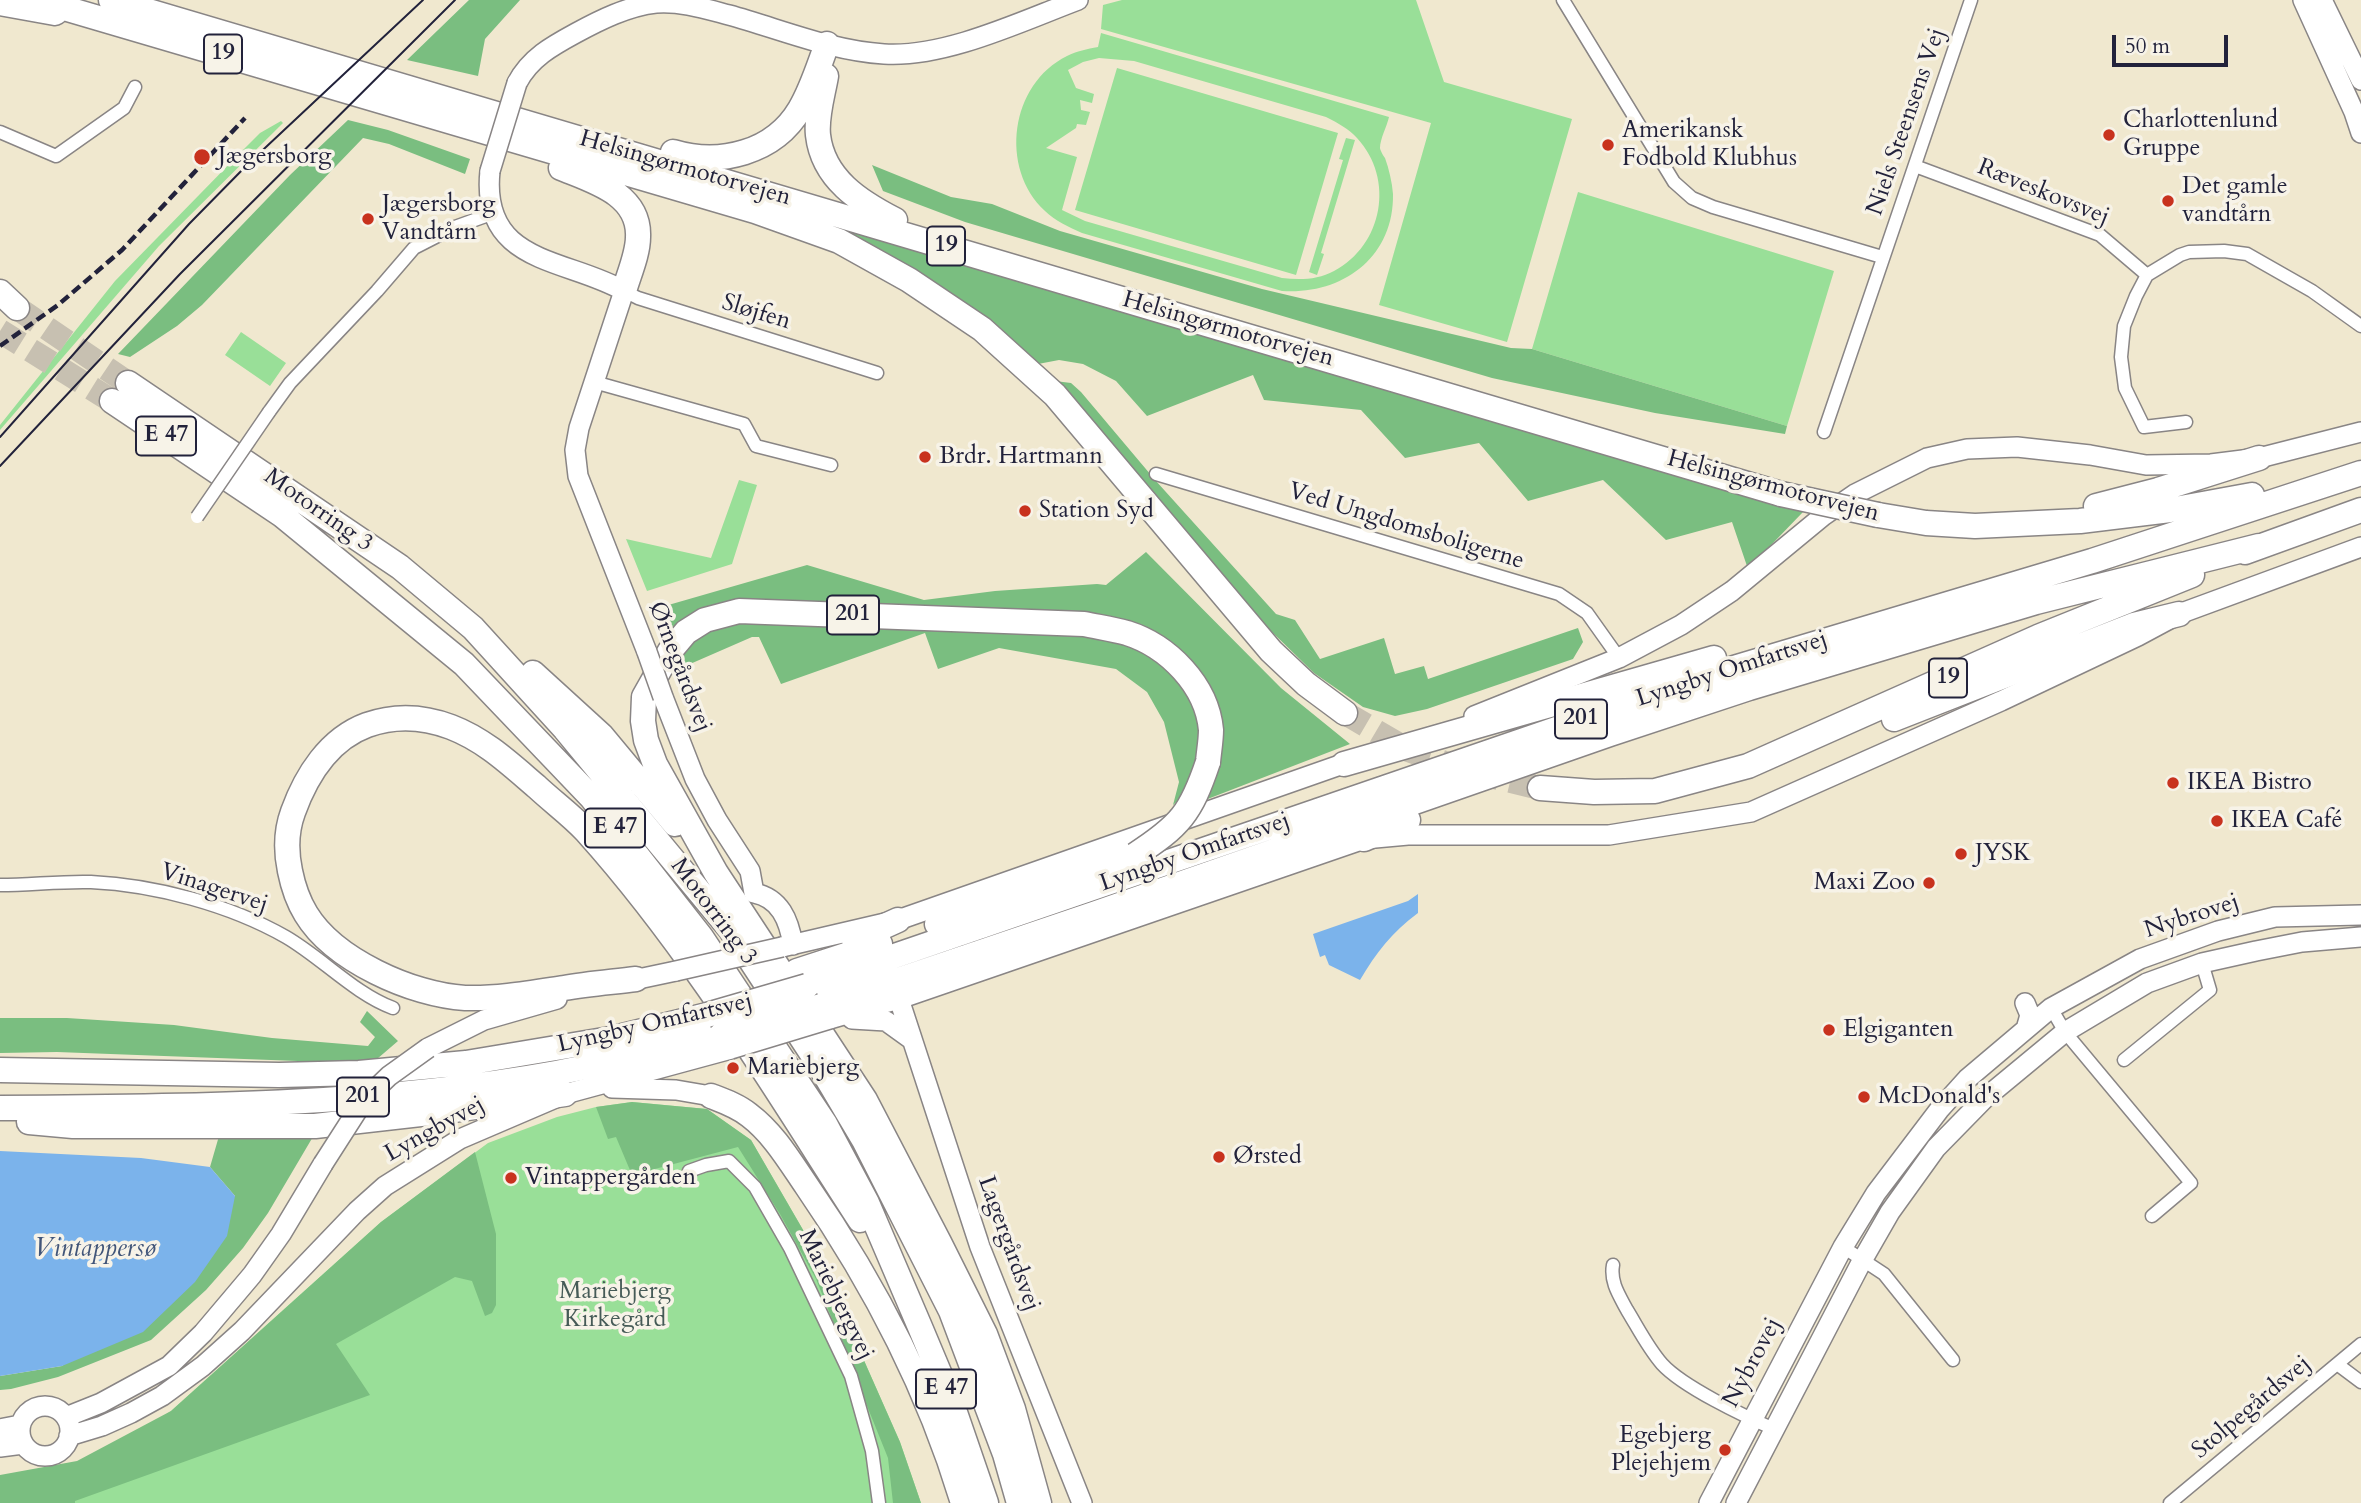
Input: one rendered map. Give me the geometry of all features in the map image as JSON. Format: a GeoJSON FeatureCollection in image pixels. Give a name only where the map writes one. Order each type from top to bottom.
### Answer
{"type":"FeatureCollection","features":[{"type":"Feature","properties":{"kind":"highway","name":"Helsingørmotorvejen"},"geometry":{"type":"LineString","coordinates":[[37,0],[180,21],[1782,494],[1878,515],[1926,523],[1975,526],[2080,521],[2170,510],[2248,496],[2306,480],[2361,471]]}},
{"type":"Feature","properties":{"kind":"highway"},"geometry":{"type":"LineString","coordinates":[[135,0],[180,21]]}},
{"type":"Feature","properties":{"kind":"highway"},"geometry":{"type":"LineString","coordinates":[[0,4],[106,10]]}},
{"type":"Feature","properties":{"kind":"highway","name":"Helsingørmotorvejen"},"geometry":{"type":"LineString","coordinates":[[106,10],[427,114],[755,211],[839,240],[909,280],[982,329],[1055,395],[1271,651],[1306,684],[1345,713]]}},
{"type":"Feature","properties":{"kind":"highway"},"geometry":{"type":"LineString","coordinates":[[516,120],[595,130],[686,156],[719,159],[741,154],[776,138],[799,111],[827,44]]}},
{"type":"Feature","properties":{"kind":"highway"},"geometry":{"type":"LineString","coordinates":[[827,44],[827,75],[818,135],[824,157],[834,175],[847,191],[870,207],[942,245]]}},
{"type":"Feature","properties":{"kind":"highway"},"geometry":{"type":"LineString","coordinates":[[427,114],[604,186],[622,198],[636,219],[638,239],[624,291]]}},
{"type":"Feature","properties":{"kind":"highway","name":"Motorring 3"},"geometry":{"type":"LineString","coordinates":[[986,1503],[951,1401],[867,1203],[825,1124],[701,937],[592,798],[464,664],[282,514],[120,392],[400,567],[473,628],[565,729],[731,930],[820,1066],[864,1140],[951,1311],[1005,1454],[1019,1503]]}},
{"type":"Feature","properties":{"kind":"highway"},"geometry":{"type":"LineString","coordinates":[[1975,526],[2095,506],[2158,490],[2259,458]]}},
{"type":"Feature","properties":{"kind":"highway","name":"Lyngby Omfartsvej"},"geometry":{"type":"LineString","coordinates":[[814,995],[1734,668],[2092,561],[2361,471]]}},
{"type":"Feature","properties":{"kind":"highway","name":"19"},"geometry":{"type":"LineString","coordinates":[[1540,788],[1594,792],[1655,791],[1748,766],[2038,637],[2150,593],[2259,545],[2361,510]]}},
{"type":"Feature","properties":{"kind":"highway","name":"Lyngby Omfartsvej"},"geometry":{"type":"LineString","coordinates":[[0,1108],[202,1106],[326,1100],[440,1089],[556,1073],[1096,914],[1610,734],[1813,668],[2011,609],[2259,545]]}},
{"type":"Feature","properties":{"kind":"highway"},"geometry":{"type":"LineString","coordinates":[[1344,764],[2072,556],[2092,561]]}},
{"type":"Feature","properties":{"kind":"highway","name":"201"},"geometry":{"type":"LineString","coordinates":[[716,873],[654,764],[643,721],[645,697],[670,651],[686,632],[705,620],[739,611],[1084,624],[1127,633],[1151,644],[1176,662],[1196,686],[1206,706],[1211,730],[1208,762],[1198,793],[1180,821],[1161,838],[1135,855],[814,995]]}},
{"type":"Feature","properties":{"kind":"highway"},"geometry":{"type":"LineString","coordinates":[[1748,766],[1779,763],[2134,625],[2179,614]]}},
{"type":"Feature","properties":{"kind":"highway"},"geometry":{"type":"LineString","coordinates":[[473,628],[499,642],[601,736],[716,873],[865,1100],[985,1334],[1051,1503]]}},
{"type":"Feature","properties":{"kind":"highway"},"geometry":{"type":"LineString","coordinates":[[636,979],[483,998],[461,998],[393,980],[341,950],[321,933],[306,914],[293,886],[287,855],[290,821],[302,786],[336,743],[359,728],[387,718],[417,718],[452,727],[494,749],[584,829],[677,943],[898,1278]]}},
{"type":"Feature","properties":{"kind":"highway"},"geometry":{"type":"LineString","coordinates":[[1364,839],[1427,812],[1528,776],[1610,734]]}},
{"type":"Feature","properties":{"kind":"highway"},"geometry":{"type":"LineString","coordinates":[[814,995],[846,944],[898,920]]}},
{"type":"Feature","properties":{"kind":"highway","name":"Lyngby Omfartsvej"},"geometry":{"type":"LineString","coordinates":[[0,1070],[279,1075],[359,1073],[466,1063],[714,1025]]}},
{"type":"Feature","properties":{"kind":"highway"},"geometry":{"type":"LineString","coordinates":[[0,1120],[73,1126],[314,1126],[565,1094]]}},
{"type":"Feature","properties":{"kind":"highway"},"geometry":{"type":"LineString","coordinates":[[711,1096],[748,1113],[763,1127],[776,1141],[829,1218],[881,1305],[923,1393],[963,1503]]}},
{"type":"Feature","properties":{"kind":"highway"},"geometry":{"type":"LineString","coordinates":[[1013,1409],[1039,1503]]}},
{"type":"Feature","properties":{"kind":"street"},"geometry":{"type":"LineString","coordinates":[[624,291],[611,283],[546,261],[520,249],[506,234],[494,213],[489,185],[490,171],[517,83],[527,66],[557,43],[614,15],[654,3],[688,5],[719,12],[827,44],[886,55],[912,53],[963,43],[1079,0]]}},
{"type":"Feature","properties":{"kind":"street"},"geometry":{"type":"LineString","coordinates":[[1563,0],[1674,181],[1692,198],[1713,207],[1882,257]]}},
{"type":"Feature","properties":{"kind":"street","name":"Niels Steensens Vej"},"geometry":{"type":"LineString","coordinates":[[1824,432],[1971,0]]}},
{"type":"Feature","properties":{"kind":"street"},"geometry":{"type":"LineString","coordinates":[[2303,0],[2361,133]]}},
{"type":"Feature","properties":{"kind":"street"},"geometry":{"type":"LineString","coordinates":[[2322,0],[2361,80]]}},
{"type":"Feature","properties":{"kind":"street"},"geometry":{"type":"LineString","coordinates":[[0,132],[56,156],[124,108],[135,87]]}},
{"type":"Feature","properties":{"kind":"street","name":"Ræveskovsvej"},"geometry":{"type":"LineString","coordinates":[[1915,166],[2101,235],[2147,275]]}},
{"type":"Feature","properties":{"kind":"street"},"geometry":{"type":"LineString","coordinates":[[197,517],[290,383],[414,248],[455,227],[494,213]]}},
{"type":"Feature","properties":{"kind":"street"},"geometry":{"type":"LineString","coordinates":[[2186,422],[2144,427],[2125,388],[2121,356],[2124,326],[2147,275],[2189,252],[2224,251],[2247,254],[2312,291],[2361,326]]}},
{"type":"Feature","properties":{"kind":"street","name":"Sløjfen"},"geometry":{"type":"LineString","coordinates":[[624,291],[638,298],[877,373]]}},
{"type":"Feature","properties":{"kind":"street","name":"Ørnegårdsvej"},"geometry":{"type":"LineString","coordinates":[[624,291],[579,428],[575,450],[578,476],[695,779],[706,802],[750,871],[754,893],[769,898],[782,911],[791,931],[787,946]]}},
{"type":"Feature","properties":{"kind":"street"},"geometry":{"type":"LineString","coordinates":[[594,382],[744,424],[757,446],[831,465]]}},
{"type":"Feature","properties":{"kind":"street"},"geometry":{"type":"LineString","coordinates":[[0,1429],[21,1435],[34,1454],[49,1456],[62,1449],[68,1427],[101,1403],[169,1366],[203,1333],[252,1275],[281,1234],[364,1100],[389,1076],[428,1048],[484,1020],[636,979],[898,920],[1344,764],[1528,695],[1619,659],[1681,625],[1732,591],[1822,516],[1855,495],[1927,458],[1967,449],[2017,447],[2090,455],[2146,465],[2211,464],[2259,458],[2361,432]]}},
{"type":"Feature","properties":{"kind":"street","name":"Ved Ungdomsboligerne"},"geometry":{"type":"LineString","coordinates":[[1156,474],[1559,594],[1587,613],[1619,659]]}},
{"type":"Feature","properties":{"kind":"street","name":"Lyngbyvej"},"geometry":{"type":"LineString","coordinates":[[68,1427],[102,1426],[131,1413],[162,1396],[203,1366],[242,1331],[357,1211],[385,1186],[460,1139],[565,1094],[590,1088],[714,1025],[814,995],[899,999],[1364,839],[1408,835],[1609,835],[1751,812],[2001,701],[2179,614],[2361,547]]}},
{"type":"Feature","properties":{"kind":"street","name":"Vinagervej"},"geometry":{"type":"LineString","coordinates":[[0,886],[90,882],[168,892],[210,905],[285,937],[372,998],[393,1008]]}},
{"type":"Feature","properties":{"kind":"street","name":"Nybrovej"},"geometry":{"type":"LineString","coordinates":[[1736,1503],[1863,1259],[1911,1180],[1936,1148],[1984,1099],[1985,1086],[2052,1020],[2116,972],[2140,959],[2193,939],[2275,917],[2361,915]]}},
{"type":"Feature","properties":{"kind":"street","name":"Nybrovej"},"geometry":{"type":"LineString","coordinates":[[1709,1503],[1843,1247],[1876,1193],[1939,1110],[1967,1079],[2026,1029],[2202,963],[2302,942],[2361,937]]}},
{"type":"Feature","properties":{"kind":"street"},"geometry":{"type":"LineString","coordinates":[[2193,939],[2202,963]]}},
{"type":"Feature","properties":{"kind":"street","name":"Nybrovej"},"geometry":{"type":"LineString","coordinates":[[2124,1060],[2210,990],[2202,963]]}},
{"type":"Feature","properties":{"kind":"street"},"geometry":{"type":"LineString","coordinates":[[2052,1020],[2063,1022],[2065,1010],[2108,985],[2116,972]]}},
{"type":"Feature","properties":{"kind":"street"},"geometry":{"type":"LineString","coordinates":[[814,995],[886,1021],[911,1039]]}},
{"type":"Feature","properties":{"kind":"street","name":"Lagergårdsvej"},"geometry":{"type":"LineString","coordinates":[[899,999],[980,1247],[1082,1503]]}},
{"type":"Feature","properties":{"kind":"street"},"geometry":{"type":"LineString","coordinates":[[2025,1003],[2030,1015],[2026,1029]]}},
{"type":"Feature","properties":{"kind":"street"},"geometry":{"type":"LineString","coordinates":[[2052,1020],[2191,1184],[2152,1216]]}},
{"type":"Feature","properties":{"kind":"street"},"geometry":{"type":"LineString","coordinates":[[590,1088],[676,1090],[711,1096]]}},
{"type":"Feature","properties":{"kind":"street","name":"Mariebjergvej"},"geometry":{"type":"LineString","coordinates":[[689,1171],[729,1161],[755,1187],[790,1248],[851,1376],[872,1451],[879,1503]]}},
{"type":"Feature","properties":{"kind":"street"},"geometry":{"type":"LineString","coordinates":[[1843,1247],[1884,1274],[1953,1360]]}},
{"type":"Feature","properties":{"kind":"street"},"geometry":{"type":"LineString","coordinates":[[1614,1265],[1614,1285],[1645,1341],[1662,1364],[1676,1377],[1774,1429]]}},
{"type":"Feature","properties":{"kind":"street","name":"Stolpegårdsvej"},"geometry":{"type":"LineString","coordinates":[[2180,1501],[2361,1344]]}},
{"type":"Feature","properties":{"kind":"street"},"geometry":{"type":"LineString","coordinates":[[2337,1364],[2361,1382]]}},
{"type":"Feature","properties":{"kind":"street"},"geometry":{"type":"LineString","coordinates":[[0,1447],[21,1435],[29,1411],[44,1405],[60,1411],[68,1427]]}},
{"type":"Feature","properties":{"kind":"green space"},"geometry":{"type":"Polygon","coordinates":[[[469,0],[520,0],[485,39],[478,76],[407,60],[469,0]]]}},
{"type":"Feature","properties":{"kind":"green space"},"geometry":{"type":"Polygon","coordinates":[[[1122,0],[1416,0],[1444,82],[1572,119],[1507,342],[1379,305],[1431,123],[1101,29],[1103,5],[1122,0]]]}},
{"type":"Feature","properties":{"kind":"green space"},"geometry":{"type":"Polygon","coordinates":[[[1101,33],[1389,117],[1380,148],[1392,185],[1391,217],[1385,237],[1374,254],[1344,279],[1325,287],[1282,291],[1082,233],[1053,218],[1030,193],[1021,173],[1017,128],[1023,106],[1033,86],[1048,69],[1071,54],[1098,47],[1101,33]],[[1099,58],[1068,70],[1076,88],[1094,94],[1092,103],[1080,100],[1081,110],[1090,112],[1086,125],[1077,124],[1076,128],[1046,148],[1077,157],[1062,210],[1085,221],[1282,278],[1308,279],[1328,274],[1351,260],[1364,245],[1378,210],[1379,191],[1369,154],[1350,132],[1326,117],[1134,61],[1099,58]]]}},
{"type":"Feature","properties":{"kind":"green space"},"geometry":{"type":"Polygon","coordinates":[[[1117,68],[1338,133],[1296,275],[1075,210],[1117,68]]]}},
{"type":"Feature","properties":{"kind":"green space"},"geometry":{"type":"Polygon","coordinates":[[[348,120],[388,130],[470,159],[465,174],[389,144],[363,138],[202,305],[177,326],[130,357],[118,354],[290,175],[348,120]]]}},
{"type":"Feature","properties":{"kind":"green space"},"geometry":{"type":"Polygon","coordinates":[[[281,121],[283,123],[159,246],[0,430],[0,425],[115,281],[260,133],[281,121]]]}},
{"type":"Feature","properties":{"kind":"green space"},"geometry":{"type":"Polygon","coordinates":[[[1346,138],[1355,140],[1321,253],[1324,254],[1317,275],[1309,272],[1343,160],[1339,159],[1346,138]]]}},
{"type":"Feature","properties":{"kind":"green space"},"geometry":{"type":"Polygon","coordinates":[[[872,165],[951,197],[992,204],[1060,231],[1262,289],[1511,348],[1532,349],[1787,426],[1785,434],[1655,413],[1492,378],[965,222],[883,191],[872,165]]]}},
{"type":"Feature","properties":{"kind":"green space"},"geometry":{"type":"Polygon","coordinates":[[[1578,192],[1834,271],[1787,426],[1532,349],[1578,192]]]}},
{"type":"Feature","properties":{"kind":"green space"},"geometry":{"type":"Polygon","coordinates":[[[820,220],[1803,512],[1748,569],[1732,522],[1666,540],[1603,480],[1528,501],[1479,443],[1405,458],[1361,410],[1264,400],[1253,375],[1147,416],[1116,381],[1083,364],[1059,360],[1038,364],[820,220]]]}},
{"type":"Feature","properties":{"kind":"green space"},"geometry":{"type":"Polygon","coordinates":[[[241,332],[286,363],[270,386],[225,355],[241,332]]]}},
{"type":"Feature","properties":{"kind":"green space"},"geometry":{"type":"Polygon","coordinates":[[[1055,381],[1071,383],[1081,392],[1156,481],[1276,614],[1295,620],[1320,659],[1384,638],[1395,674],[1424,666],[1428,679],[1578,628],[1583,642],[1573,659],[1427,709],[1395,716],[1363,707],[1314,673],[1270,630],[1055,381]]]}},
{"type":"Feature","properties":{"kind":"green space"},"geometry":{"type":"Polygon","coordinates":[[[739,480],[757,485],[732,564],[647,591],[626,539],[711,558],[739,480]]]}},
{"type":"Feature","properties":{"kind":"green space"},"geometry":{"type":"Polygon","coordinates":[[[1146,552],[1281,688],[1350,744],[1205,800],[1219,731],[1148,632],[796,604],[676,624],[666,635],[658,608],[807,565],[924,600],[995,591],[1106,585],[1146,552]]]}},
{"type":"Feature","properties":{"kind":"green space"},"geometry":{"type":"Polygon","coordinates":[[[756,619],[1092,636],[1150,652],[1186,684],[1202,731],[1200,756],[1187,793],[1173,805],[1179,782],[1164,722],[1147,692],[1116,669],[999,648],[938,669],[925,633],[781,684],[759,637],[752,637],[674,671],[669,658],[719,623],[756,619]]]}},
{"type":"Feature","properties":{"kind":"green space"},"geometry":{"type":"Polygon","coordinates":[[[367,1011],[398,1041],[377,1059],[351,1063],[57,1052],[0,1053],[0,1018],[67,1018],[174,1025],[272,1038],[368,1046],[375,1037],[360,1022],[367,1011]]]}},
{"type":"Feature","properties":{"kind":"green space","name":"Mariebjerg Kirkegård"},"geometry":{"type":"Polygon","coordinates":[[[632,1102],[707,1109],[751,1140],[817,1254],[900,1442],[921,1503],[0,1503],[0,1485],[81,1474],[171,1411],[381,1222],[488,1143],[557,1117],[596,1107],[632,1102]]]}},
{"type":"Feature","properties":{"kind":"green space"},"geometry":{"type":"Polygon","coordinates":[[[632,1102],[707,1109],[751,1140],[817,1254],[900,1442],[921,1503],[893,1503],[888,1458],[816,1279],[738,1147],[632,1175],[616,1137],[608,1139],[596,1107],[632,1102]]]}},
{"type":"Feature","properties":{"kind":"green space"},"geometry":{"type":"Polygon","coordinates":[[[314,1135],[268,1213],[243,1248],[206,1290],[151,1340],[58,1377],[0,1390],[0,1376],[62,1366],[235,1196],[210,1167],[219,1136],[314,1135]]]}},
{"type":"Feature","properties":{"kind":"green space"},"geometry":{"type":"Polygon","coordinates":[[[475,1152],[496,1234],[496,1305],[492,1313],[485,1316],[472,1281],[455,1277],[336,1344],[370,1395],[75,1503],[0,1503],[0,1475],[77,1461],[171,1411],[381,1222],[475,1152]]]}},
{"type":"Feature","properties":{"kind":"water"},"geometry":{"type":"Polygon","coordinates":[[[1418,894],[1418,913],[1385,944],[1360,980],[1329,965],[1325,955],[1320,957],[1313,934],[1408,901],[1418,894]]]}},
{"type":"Feature","properties":{"kind":"water","name":"Vintappersø"},"geometry":{"type":"Polygon","coordinates":[[[0,1151],[141,1158],[210,1167],[235,1196],[227,1236],[195,1282],[143,1332],[62,1366],[0,1376],[0,1151]]]}},
{"type":"Feature","properties":{"kind":"tunnel"},"geometry":{"type":"LineString","coordinates":[[17,308],[128,383]]}},
{"type":"Feature","properties":{"kind":"tunnel"},"geometry":{"type":"LineString","coordinates":[[0,331],[112,401]]}},
{"type":"Feature","properties":{"kind":"tunnel"},"geometry":{"type":"LineString","coordinates":[[1345,713],[1408,750],[1465,770],[1540,788]]}},
{"type":"Feature","properties":{"kind":"tram line"},"geometry":{"type":"LineString","coordinates":[[0,437],[189,224],[250,162],[423,0]]}},
{"type":"Feature","properties":{"kind":"tram line"},"geometry":{"type":"LineString","coordinates":[[0,466],[180,274],[455,0]]}},
{"type":"Feature","properties":{"kind":"railway"},"geometry":{"type":"LineString","coordinates":[[0,346],[58,305],[122,250],[245,118]]}},
{"type":"Feature","properties":{"kind":"place","name":"Charlottenlund Gruppe"},"geometry":{"type":"Point","coordinates":[2109,135]}},
{"type":"Feature","properties":{"kind":"place","name":"Amerikansk Fodbold Klubhus"},"geometry":{"type":"Point","coordinates":[1608,145]}},
{"type":"Feature","properties":{"kind":"place","name":"Jægersborg"},"geometry":{"type":"Point","coordinates":[202,157]}},
{"type":"Feature","properties":{"kind":"place","name":"Det gamle vandtårn"},"geometry":{"type":"Point","coordinates":[2168,201]}},
{"type":"Feature","properties":{"kind":"place","name":"Jægersborg Vandtårn"},"geometry":{"type":"Point","coordinates":[368,219]}},
{"type":"Feature","properties":{"kind":"place","name":"Brdr. Hartmann"},"geometry":{"type":"Point","coordinates":[925,457]}},
{"type":"Feature","properties":{"kind":"place","name":"Station Syd"},"geometry":{"type":"Point","coordinates":[1025,511]}},
{"type":"Feature","properties":{"kind":"place","name":"IKEA Bistro"},"geometry":{"type":"Point","coordinates":[2173,783]}},
{"type":"Feature","properties":{"kind":"place","name":"IKEA Café"},"geometry":{"type":"Point","coordinates":[2217,821]}},
{"type":"Feature","properties":{"kind":"place","name":"JYSK"},"geometry":{"type":"Point","coordinates":[1961,854]}},
{"type":"Feature","properties":{"kind":"place","name":"Maxi Zoo"},"geometry":{"type":"Point","coordinates":[1929,883]}},
{"type":"Feature","properties":{"kind":"place","name":"Elgiganten"},"geometry":{"type":"Point","coordinates":[1829,1030]}},
{"type":"Feature","properties":{"kind":"place","name":"Mariebjerg"},"geometry":{"type":"Point","coordinates":[733,1068]}},
{"type":"Feature","properties":{"kind":"place","name":"McDonald's"},"geometry":{"type":"Point","coordinates":[1864,1097]}},
{"type":"Feature","properties":{"kind":"place","name":"Ørsted"},"geometry":{"type":"Point","coordinates":[1219,1157]}},
{"type":"Feature","properties":{"kind":"place","name":"Vintappergården"},"geometry":{"type":"Point","coordinates":[511,1178]}},
{"type":"Feature","properties":{"kind":"place","name":"Egebjerg Plejehjem"},"geometry":{"type":"Point","coordinates":[1725,1450]}}]}
